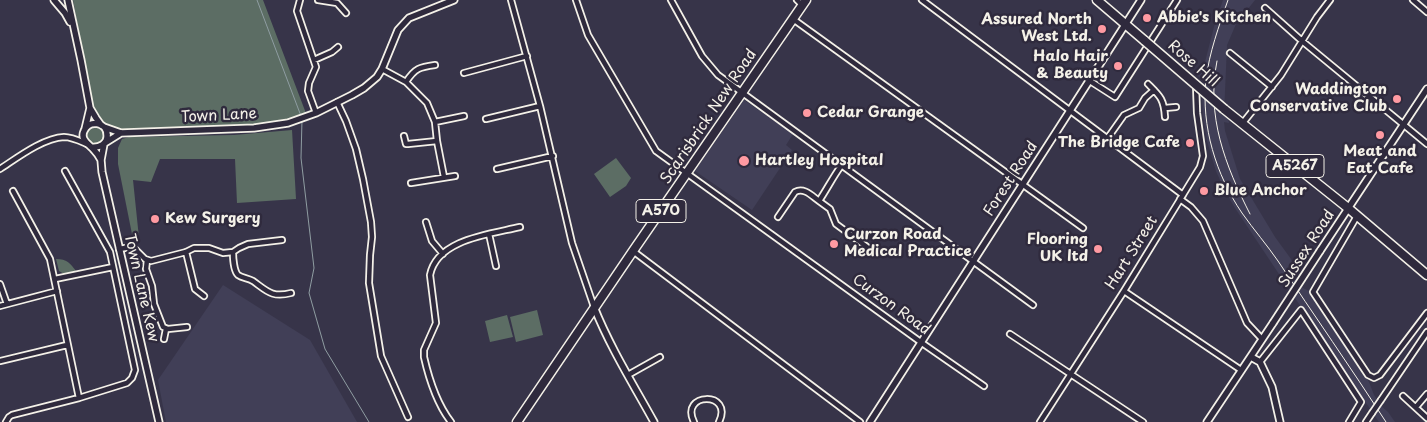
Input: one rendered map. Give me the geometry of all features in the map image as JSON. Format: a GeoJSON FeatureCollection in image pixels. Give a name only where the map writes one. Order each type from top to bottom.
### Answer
{"type":"FeatureCollection","features":[{"type":"Feature","properties":{"kind":"main road","name":"A5267"},"geometry":{"type":"LineString","coordinates":[[1097,0],[1126,24]]}},
{"type":"Feature","properties":{"kind":"main road","name":"Scarisbrick New Road"},"geometry":{"type":"LineString","coordinates":[[517,422],[594,307],[743,93],[802,2]]}},
{"type":"Feature","properties":{"kind":"main road","name":"Rose Hill"},"geometry":{"type":"LineString","coordinates":[[1126,24],[1242,124]]}},
{"type":"Feature","properties":{"kind":"main road","name":"A5267"},"geometry":{"type":"LineString","coordinates":[[1242,124],[1348,208],[1427,275]]}},
{"type":"Feature","properties":{"kind":"street"},"geometry":{"type":"LineString","coordinates":[[54,0],[65,13],[74,31]]}},
{"type":"Feature","properties":{"kind":"street"},"geometry":{"type":"LineString","coordinates":[[68,0],[90,108],[107,134],[104,143],[98,147],[89,146],[70,138]]}},
{"type":"Feature","properties":{"kind":"street"},"geometry":{"type":"LineString","coordinates":[[300,0],[297,11],[316,68],[309,83],[308,91],[316,113]]}},
{"type":"Feature","properties":{"kind":"street"},"geometry":{"type":"LineString","coordinates":[[318,0],[338,4],[346,13]]}},
{"type":"Feature","properties":{"kind":"street"},"geometry":{"type":"LineString","coordinates":[[444,178],[435,122],[427,103],[406,82],[382,69],[398,30],[409,18],[445,1],[454,0]]}},
{"type":"Feature","properties":{"kind":"street"},"geometry":{"type":"LineString","coordinates":[[511,0],[540,106],[572,243],[601,324],[654,422]]}},
{"type":"Feature","properties":{"kind":"street","name":"Curzon Road"},"geometry":{"type":"LineString","coordinates":[[576,0],[588,35],[656,151],[984,386]]}},
{"type":"Feature","properties":{"kind":"street"},"geometry":{"type":"LineString","coordinates":[[671,0],[702,56],[718,76],[1033,305]]}},
{"type":"Feature","properties":{"kind":"street"},"geometry":{"type":"LineString","coordinates":[[922,0],[1182,197],[1203,221],[1247,323],[1262,339]]}},
{"type":"Feature","properties":{"kind":"street","name":"Forest Road"},"geometry":{"type":"LineString","coordinates":[[870,422],[1141,0]]}},
{"type":"Feature","properties":{"kind":"street"},"geometry":{"type":"LineString","coordinates":[[1090,81],[1115,97],[1177,0]]}},
{"type":"Feature","properties":{"kind":"street"},"geometry":{"type":"LineString","coordinates":[[1242,124],[1282,75],[1317,17],[1330,0]]}},
{"type":"Feature","properties":{"kind":"street"},"geometry":{"type":"LineString","coordinates":[[1413,0],[1427,12]]}},
{"type":"Feature","properties":{"kind":"street"},"geometry":{"type":"LineString","coordinates":[[1265,8],[1427,144]]}},
{"type":"Feature","properties":{"kind":"street"},"geometry":{"type":"LineString","coordinates":[[793,18],[1083,228]]}},
{"type":"Feature","properties":{"kind":"street"},"geometry":{"type":"LineString","coordinates":[[314,60],[332,52],[338,47]]}},
{"type":"Feature","properties":{"kind":"street"},"geometry":{"type":"LineString","coordinates":[[1230,53],[1272,87]]}},
{"type":"Feature","properties":{"kind":"street"},"geometry":{"type":"LineString","coordinates":[[464,73],[527,56]]}},
{"type":"Feature","properties":{"kind":"street"},"geometry":{"type":"LineString","coordinates":[[406,82],[415,70],[435,65]]}},
{"type":"Feature","properties":{"kind":"street","name":"Town Lane"},"geometry":{"type":"LineString","coordinates":[[103,126],[121,133],[254,128],[288,123],[316,113],[364,88],[377,77],[382,69]]}},
{"type":"Feature","properties":{"kind":"street"},"geometry":{"type":"LineString","coordinates":[[1148,84],[1160,97],[1165,108],[1165,117]]}},
{"type":"Feature","properties":{"kind":"street","name":"Hart Street"},"geometry":{"type":"LineString","coordinates":[[1040,422],[1124,291],[1200,167],[1203,156],[1196,102],[1196,85]]}},
{"type":"Feature","properties":{"kind":"street"},"geometry":{"type":"LineString","coordinates":[[1107,139],[1124,115],[1139,108],[1145,98],[1154,90]]}},
{"type":"Feature","properties":{"kind":"street","name":"Sussex Road"},"geometry":{"type":"LineString","coordinates":[[1207,422],[1427,90]]}},
{"type":"Feature","properties":{"kind":"street"},"geometry":{"type":"LineString","coordinates":[[337,102],[356,149],[371,222],[369,283],[381,356],[408,417]]}},
{"type":"Feature","properties":{"kind":"street"},"geometry":{"type":"LineString","coordinates":[[486,120],[540,106]]}},
{"type":"Feature","properties":{"kind":"street"},"geometry":{"type":"LineString","coordinates":[[1165,108],[1176,107]]}},
{"type":"Feature","properties":{"kind":"street"},"geometry":{"type":"LineString","coordinates":[[89,146],[84,139],[84,130],[90,108]]}},
{"type":"Feature","properties":{"kind":"street"},"geometry":{"type":"LineString","coordinates":[[435,122],[464,116]]}},
{"type":"Feature","properties":{"kind":"street"},"geometry":{"type":"LineString","coordinates":[[0,169],[48,141],[77,136],[94,123],[103,126]]}},
{"type":"Feature","properties":{"kind":"street","name":"Town Lane"},"geometry":{"type":"LineString","coordinates":[[104,143],[121,133]]}},
{"type":"Feature","properties":{"kind":"street"},"geometry":{"type":"LineString","coordinates":[[404,136],[406,144],[437,141]]}},
{"type":"Feature","properties":{"kind":"street","name":"Town Lane Kew"},"geometry":{"type":"LineString","coordinates":[[104,143],[101,160],[119,249],[159,422]]}},
{"type":"Feature","properties":{"kind":"street","name":"Town Lane Kew"},"geometry":{"type":"LineString","coordinates":[[89,146],[101,160]]}},
{"type":"Feature","properties":{"kind":"street"},"geometry":{"type":"LineString","coordinates":[[497,169],[552,156]]}},
{"type":"Feature","properties":{"kind":"street"},"geometry":{"type":"LineString","coordinates":[[819,201],[841,166]]}},
{"type":"Feature","properties":{"kind":"street"},"geometry":{"type":"LineString","coordinates":[[6,422],[12,415],[79,398],[127,383],[135,370],[110,252],[65,171]]}},
{"type":"Feature","properties":{"kind":"street"},"geometry":{"type":"LineString","coordinates":[[411,183],[455,176]]}},
{"type":"Feature","properties":{"kind":"street"},"geometry":{"type":"LineString","coordinates":[[778,217],[795,192],[802,190],[830,209],[836,224],[867,247]]}},
{"type":"Feature","properties":{"kind":"street"},"geometry":{"type":"LineString","coordinates":[[13,191],[50,259],[79,398]]}},
{"type":"Feature","properties":{"kind":"street"},"geometry":{"type":"LineString","coordinates":[[1356,216],[1313,292],[1368,375],[1374,378],[1380,374],[1427,313]]}},
{"type":"Feature","properties":{"kind":"street"},"geometry":{"type":"LineString","coordinates":[[426,222],[432,241],[443,254]]}},
{"type":"Feature","properties":{"kind":"street"},"geometry":{"type":"LineString","coordinates":[[451,422],[438,399],[424,357],[424,350],[436,323],[430,274],[434,263],[460,242],[520,227]]}},
{"type":"Feature","properties":{"kind":"street"},"geometry":{"type":"LineString","coordinates":[[489,234],[496,266]]}},
{"type":"Feature","properties":{"kind":"street"},"geometry":{"type":"LineString","coordinates":[[119,249],[134,248],[147,260],[151,261],[186,252],[194,248],[209,248],[223,253],[233,252],[248,244],[282,240]]}},
{"type":"Feature","properties":{"kind":"street"},"geometry":{"type":"LineString","coordinates":[[633,251],[860,422]]}},
{"type":"Feature","properties":{"kind":"street"},"geometry":{"type":"LineString","coordinates":[[186,252],[195,289],[204,296]]}},
{"type":"Feature","properties":{"kind":"street"},"geometry":{"type":"LineString","coordinates":[[233,252],[238,275],[252,280],[259,287],[275,295],[282,296],[291,293]]}},
{"type":"Feature","properties":{"kind":"street"},"geometry":{"type":"LineString","coordinates":[[147,260],[146,269],[152,286],[154,304],[159,319],[166,329]]}},
{"type":"Feature","properties":{"kind":"street"},"geometry":{"type":"LineString","coordinates":[[55,279],[113,267]]}},
{"type":"Feature","properties":{"kind":"street"},"geometry":{"type":"LineString","coordinates":[[0,284],[7,304]]}},
{"type":"Feature","properties":{"kind":"street"},"geometry":{"type":"LineString","coordinates":[[255,292],[259,287]]}},
{"type":"Feature","properties":{"kind":"street"},"geometry":{"type":"LineString","coordinates":[[0,306],[57,291]]}},
{"type":"Feature","properties":{"kind":"street"},"geometry":{"type":"LineString","coordinates":[[1124,291],[1240,370]]}},
{"type":"Feature","properties":{"kind":"street"},"geometry":{"type":"LineString","coordinates":[[1260,362],[1301,310],[1361,402],[1349,422]]}},
{"type":"Feature","properties":{"kind":"street"},"geometry":{"type":"LineString","coordinates":[[166,329],[188,327]]}},
{"type":"Feature","properties":{"kind":"street"},"geometry":{"type":"LineString","coordinates":[[164,339],[166,329]]}},
{"type":"Feature","properties":{"kind":"street"},"geometry":{"type":"LineString","coordinates":[[1366,422],[1427,332]]}},
{"type":"Feature","properties":{"kind":"street"},"geometry":{"type":"LineString","coordinates":[[1010,334],[1144,422]]}},
{"type":"Feature","properties":{"kind":"street"},"geometry":{"type":"LineString","coordinates":[[0,361],[67,345]]}},
{"type":"Feature","properties":{"kind":"street"},"geometry":{"type":"LineString","coordinates":[[628,375],[660,357]]}},
{"type":"Feature","properties":{"kind":"street"},"geometry":{"type":"LineString","coordinates":[[1251,357],[1260,362],[1272,387],[1280,422]]}},
{"type":"Feature","properties":{"kind":"street"},"geometry":{"type":"LineString","coordinates":[[1416,407],[1427,394]]}},
{"type":"Feature","properties":{"kind":"street"},"geometry":{"type":"LineString","coordinates":[[1403,396],[1427,418]]}},
{"type":"Feature","properties":{"kind":"street"},"geometry":{"type":"LineString","coordinates":[[692,421],[694,404],[708,398],[718,403],[721,407],[722,412],[719,422]]}},
{"type":"Feature","properties":{"kind":"shaded area"},"geometry":{"type":"Polygon","coordinates":[[[1223,0],[1255,0],[1236,24],[1227,45],[1224,114],[1228,118],[1229,123],[1224,122],[1240,179],[1275,237],[1291,259],[1296,278],[1301,287],[1309,291],[1369,382],[1381,406],[1395,422],[1379,422],[1235,208],[1216,171],[1207,141],[1203,115],[1202,96],[1204,82],[1195,73],[1205,62],[1223,0]]]}},
{"type":"Feature","properties":{"kind":"shaded area","name":"Hartley Hospital"},"geometry":{"type":"Polygon","coordinates":[[[744,100],[793,134],[786,145],[792,150],[752,210],[695,171],[744,100]]]}},
{"type":"Feature","properties":{"kind":"shaded area"},"geometry":{"type":"Polygon","coordinates":[[[223,285],[310,340],[357,422],[166,422],[158,380],[223,285]]]}},
{"type":"Feature","properties":{"kind":"green space"},"geometry":{"type":"Polygon","coordinates":[[[73,0],[263,0],[307,116],[288,123],[112,131],[104,133],[103,138],[98,144],[92,144],[87,139],[86,134],[91,127],[96,125],[73,0]]]}},
{"type":"Feature","properties":{"kind":"green space"},"geometry":{"type":"Polygon","coordinates":[[[292,130],[296,199],[237,203],[235,159],[160,159],[151,182],[133,180],[139,238],[133,239],[118,164],[118,148],[122,139],[129,137],[234,135],[292,130]]]}},
{"type":"Feature","properties":{"kind":"green space"},"geometry":{"type":"Polygon","coordinates":[[[616,158],[631,178],[626,186],[610,197],[594,174],[616,158]]]}},
{"type":"Feature","properties":{"kind":"green space"},"geometry":{"type":"Polygon","coordinates":[[[56,259],[68,262],[76,271],[64,274],[59,271],[56,259]]]}},
{"type":"Feature","properties":{"kind":"green space"},"geometry":{"type":"Polygon","coordinates":[[[537,310],[543,335],[516,342],[510,317],[537,310]]]}},
{"type":"Feature","properties":{"kind":"green space"},"geometry":{"type":"Polygon","coordinates":[[[507,315],[513,337],[490,342],[485,321],[507,315]]]}},
{"type":"Feature","properties":{"kind":"waterway"},"geometry":{"type":"LineString","coordinates":[[257,0],[301,116]]}},
{"type":"Feature","properties":{"kind":"waterway"},"geometry":{"type":"LineString","coordinates":[[302,120],[301,158],[314,268],[309,293],[325,349],[369,422]]}},
{"type":"Feature","properties":{"kind":"railway"},"geometry":{"type":"LineString","coordinates":[[1228,0],[1207,70],[1206,115],[1212,150],[1225,183],[1242,213],[1278,261],[1386,422]]}},
{"type":"Feature","properties":{"kind":"railway"},"geometry":{"type":"LineString","coordinates":[[1217,61],[1214,101],[1220,140],[1233,177],[1250,214]]}},
{"type":"Feature","properties":{"kind":"place","name":"Abbie's Kitchen"},"geometry":{"type":"Point","coordinates":[1147,18]}},
{"type":"Feature","properties":{"kind":"place","name":"Assured North West Ltd."},"geometry":{"type":"Point","coordinates":[1102,29]}},
{"type":"Feature","properties":{"kind":"place","name":"Halo Hair & Beauty"},"geometry":{"type":"Point","coordinates":[1118,66]}},
{"type":"Feature","properties":{"kind":"place","name":"Waddington Conservative Club"},"geometry":{"type":"Point","coordinates":[1397,99]}},
{"type":"Feature","properties":{"kind":"place","name":"Cedar Grange"},"geometry":{"type":"Point","coordinates":[807,113]}},
{"type":"Feature","properties":{"kind":"place","name":"Meat and Eat Cafe"},"geometry":{"type":"Point","coordinates":[1380,135]}},
{"type":"Feature","properties":{"kind":"place","name":"The Bridge Cafe"},"geometry":{"type":"Point","coordinates":[1190,143]}},
{"type":"Feature","properties":{"kind":"place","name":"Hartley Hospital"},"geometry":{"type":"Point","coordinates":[744,161]}},
{"type":"Feature","properties":{"kind":"place","name":"Blue Anchor"},"geometry":{"type":"Point","coordinates":[1204,191]}},
{"type":"Feature","properties":{"kind":"place","name":"Kew Surgery"},"geometry":{"type":"Point","coordinates":[155,219]}},
{"type":"Feature","properties":{"kind":"place","name":"Curzon Road Medical Practice"},"geometry":{"type":"Point","coordinates":[834,244]}},
{"type":"Feature","properties":{"kind":"place","name":"Flooring UK ltd"},"geometry":{"type":"Point","coordinates":[1098,249]}}]}
